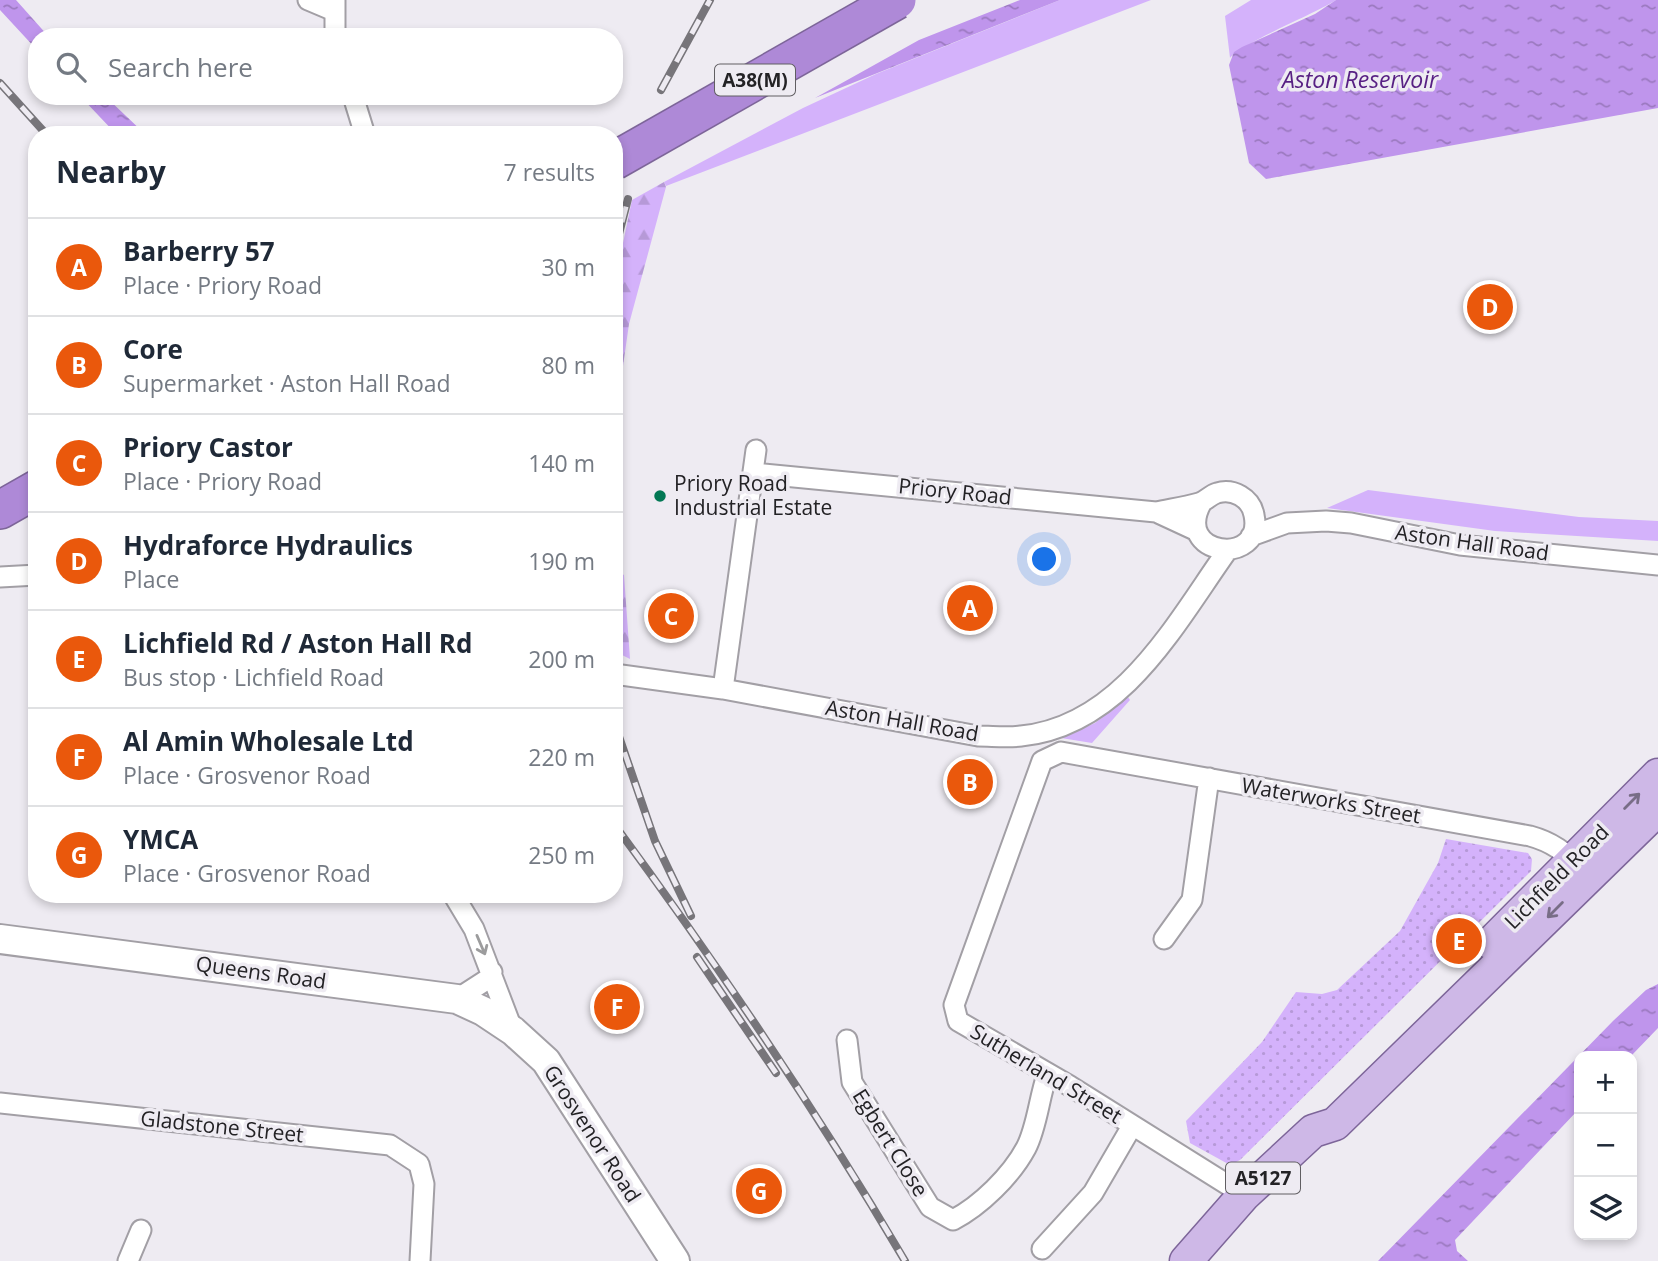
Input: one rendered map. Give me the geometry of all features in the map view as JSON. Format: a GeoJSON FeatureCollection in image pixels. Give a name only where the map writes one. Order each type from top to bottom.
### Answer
{"type":"FeatureCollection","features":[{"type":"Feature","properties":{"kind":"highway","name":"A38(M)"},"geometry":{"type":"LineString","coordinates":[[623,156],[897,0]]}},
{"type":"Feature","properties":{"kind":"highway"},"geometry":{"type":"LineString","coordinates":[[0,510],[28,494]]}},
{"type":"Feature","properties":{"kind":"main road","name":"Lichfield Road"},"geometry":{"type":"LineString","coordinates":[[1186,1261],[1244,1195],[1313,1131],[1335,1124],[1581,869],[1658,775]]}},
{"type":"Feature","properties":{"kind":"main road","name":"Lichfield Road"},"geometry":{"type":"LineString","coordinates":[[1581,869],[1658,810]]}},
{"type":"Feature","properties":{"kind":"main road","name":"Queens Road"},"geometry":{"type":"LineString","coordinates":[[0,939],[457,999],[483,1011],[513,1031]]}},
{"type":"Feature","properties":{"kind":"main road","name":"Grosvenor Road"},"geometry":{"type":"LineString","coordinates":[[513,1031],[546,1062],[675,1261]]}},
{"type":"Feature","properties":{"kind":"main road","name":"Lichfield Road"},"geometry":{"type":"LineString","coordinates":[[1177,1261],[1214,1227]]}},
{"type":"Feature","properties":{"kind":"street"},"geometry":{"type":"LineString","coordinates":[[308,0],[334,5],[335,28]]}},
{"type":"Feature","properties":{"kind":"street"},"geometry":{"type":"LineString","coordinates":[[356,105],[362,126]]}},
{"type":"Feature","properties":{"kind":"street"},"geometry":{"type":"LineString","coordinates":[[723,688],[757,450]]}},
{"type":"Feature","properties":{"kind":"street","name":"Priory Road"},"geometry":{"type":"LineString","coordinates":[[753,473],[1156,512],[1202,502]]}},
{"type":"Feature","properties":{"kind":"street","name":"Aston Hall Road"},"geometry":{"type":"LineString","coordinates":[[1202,502],[1210,496],[1229,492],[1239,495],[1252,509],[1287,523]]}},
{"type":"Feature","properties":{"kind":"street"},"geometry":{"type":"LineString","coordinates":[[1202,502],[1196,521],[1208,577]]}},
{"type":"Feature","properties":{"kind":"street"},"geometry":{"type":"LineString","coordinates":[[1251,536],[1255,518],[1252,509]]}},
{"type":"Feature","properties":{"kind":"street","name":"Priory Road"},"geometry":{"type":"LineString","coordinates":[[1156,512],[1200,535]]}},
{"type":"Feature","properties":{"kind":"street","name":"Aston Hall Road"},"geometry":{"type":"LineString","coordinates":[[623,675],[723,688],[978,736],[1020,737],[1047,731],[1098,709],[1125,684],[1187,612],[1227,551],[1245,543],[1251,536],[1287,523],[1351,523],[1460,545],[1658,565]]}},
{"type":"Feature","properties":{"kind":"street"},"geometry":{"type":"LineString","coordinates":[[1200,535],[1218,550],[1227,551]]}},
{"type":"Feature","properties":{"kind":"street"},"geometry":{"type":"LineString","coordinates":[[0,577],[28,575]]}},
{"type":"Feature","properties":{"kind":"street","name":"Waterworks Street"},"geometry":{"type":"LineString","coordinates":[[1061,752],[1530,836],[1547,841],[1581,869]]}},
{"type":"Feature","properties":{"kind":"street","name":"Sutherland Street"},"geometry":{"type":"LineString","coordinates":[[1061,752],[1042,761],[954,1005],[958,1021],[1244,1195]]}},
{"type":"Feature","properties":{"kind":"street"},"geometry":{"type":"LineString","coordinates":[[1164,939],[1192,900],[1209,778]]}},
{"type":"Feature","properties":{"kind":"street","name":"Grosvenor Road"},"geometry":{"type":"LineString","coordinates":[[458,903],[474,929],[513,1031]]}},
{"type":"Feature","properties":{"kind":"street"},"geometry":{"type":"LineString","coordinates":[[457,999],[488,979],[492,972]]}},
{"type":"Feature","properties":{"kind":"street","name":"Egbert Close"},"geometry":{"type":"LineString","coordinates":[[847,1040],[852,1082],[930,1207],[953,1220],[968,1213],[1000,1181],[1026,1148],[1047,1075]]}},
{"type":"Feature","properties":{"kind":"street","name":"Gladstone Street"},"geometry":{"type":"LineString","coordinates":[[0,1103],[390,1145],[419,1164],[424,1184],[420,1261]]}},
{"type":"Feature","properties":{"kind":"street"},"geometry":{"type":"LineString","coordinates":[[1042,1249],[1093,1193],[1132,1126]]}},
{"type":"Feature","properties":{"kind":"street"},"geometry":{"type":"LineString","coordinates":[[128,1261],[141,1230]]}},
{"type":"Feature","properties":{"kind":"green space"},"geometry":{"type":"Polygon","coordinates":[[[1060,0],[1151,0],[666,186],[664,182],[803,108],[876,74],[1060,0]]]}},
{"type":"Feature","properties":{"kind":"green space"},"geometry":{"type":"Polygon","coordinates":[[[1251,0],[1336,0],[1248,45],[1230,58],[1225,16],[1251,0]]]}},
{"type":"Feature","properties":{"kind":"green space"},"geometry":{"type":"Polygon","coordinates":[[[664,182],[666,187],[629,324],[623,366],[623,243],[632,200],[664,182]]]}},
{"type":"Feature","properties":{"kind":"green space"},"geometry":{"type":"Polygon","coordinates":[[[1368,490],[1579,517],[1658,521],[1658,541],[1495,531],[1327,508],[1368,490]]]}},
{"type":"Feature","properties":{"kind":"green space"},"geometry":{"type":"Polygon","coordinates":[[[623,574],[624,575],[630,659],[623,656],[623,574]]]}},
{"type":"Feature","properties":{"kind":"green space"},"geometry":{"type":"Polygon","coordinates":[[[1128,697],[1130,700],[1092,743],[1061,738],[1095,723],[1128,697]]]}},
{"type":"Feature","properties":{"kind":"green space"},"geometry":{"type":"Polygon","coordinates":[[[1446,839],[1528,853],[1532,859],[1531,871],[1240,1160],[1230,1165],[1190,1143],[1186,1121],[1262,1042],[1296,992],[1322,994],[1337,990],[1400,931],[1438,863],[1446,839]]]}},
{"type":"Feature","properties":{"kind":"water"},"geometry":{"type":"Polygon","coordinates":[[[0,0],[16,0],[41,28],[28,28],[28,40],[0,10],[0,0]]]}},
{"type":"Feature","properties":{"kind":"water"},"geometry":{"type":"Polygon","coordinates":[[[1020,0],[1060,0],[815,98],[919,40],[1020,0]]]}},
{"type":"Feature","properties":{"kind":"water","name":"Aston Reservoir"},"geometry":{"type":"Polygon","coordinates":[[[1336,0],[1658,0],[1658,108],[1266,179],[1249,163],[1229,65],[1234,52],[1315,14],[1336,0]]]}},
{"type":"Feature","properties":{"kind":"water"},"geometry":{"type":"Polygon","coordinates":[[[89,105],[114,105],[137,126],[108,126],[89,105]]]}},
{"type":"Feature","properties":{"kind":"water"},"geometry":{"type":"Polygon","coordinates":[[[1658,984],[1658,1028],[1636,1051],[1584,1051],[1613,1021],[1646,990],[1658,984]]]}},
{"type":"Feature","properties":{"kind":"water"},"geometry":{"type":"Polygon","coordinates":[[[1574,1061],[1574,1114],[1455,1240],[1457,1251],[1468,1261],[1378,1261],[1574,1061]]]}},
{"type":"Feature","properties":{"kind":"railway"},"geometry":{"type":"LineString","coordinates":[[661,90],[710,0]]}},
{"type":"Feature","properties":{"kind":"railway"},"geometry":{"type":"LineString","coordinates":[[0,83],[39,126]]}},
{"type":"Feature","properties":{"kind":"railway"},"geometry":{"type":"LineString","coordinates":[[623,218],[628,199]]}},
{"type":"Feature","properties":{"kind":"railway"},"geometry":{"type":"LineString","coordinates":[[623,748],[655,841],[691,916]]}},
{"type":"Feature","properties":{"kind":"railway"},"geometry":{"type":"LineString","coordinates":[[623,837],[765,1039],[837,1149],[905,1261]]}},
{"type":"Feature","properties":{"kind":"railway"},"geometry":{"type":"LineString","coordinates":[[697,957],[776,1073]]}},
{"type":"Feature","properties":{"kind":"place","name":"Hydraforce Hydraulics"},"geometry":{"type":"Point","coordinates":[1490,307]}},
{"type":"Feature","properties":{"kind":"place","name":"Priory Road Industrial Estate"},"geometry":{"type":"Point","coordinates":[660,496]}},
{"type":"Feature","properties":{"kind":"place","name":"Barberry 57"},"geometry":{"type":"Point","coordinates":[970,608]}},
{"type":"Feature","properties":{"kind":"place","name":"Priory Castor"},"geometry":{"type":"Point","coordinates":[671,616]}},
{"type":"Feature","properties":{"kind":"place","name":"Core"},"geometry":{"type":"Point","coordinates":[970,782]}},
{"type":"Feature","properties":{"kind":"place","name":"Lichfield Rd / Aston Hall Rd"},"geometry":{"type":"Point","coordinates":[1459,941]}},
{"type":"Feature","properties":{"kind":"place","name":"Al Amin Wholesale Ltd"},"geometry":{"type":"Point","coordinates":[617,1007]}},
{"type":"Feature","properties":{"kind":"place","name":"YMCA"},"geometry":{"type":"Point","coordinates":[759,1191]}}]}
